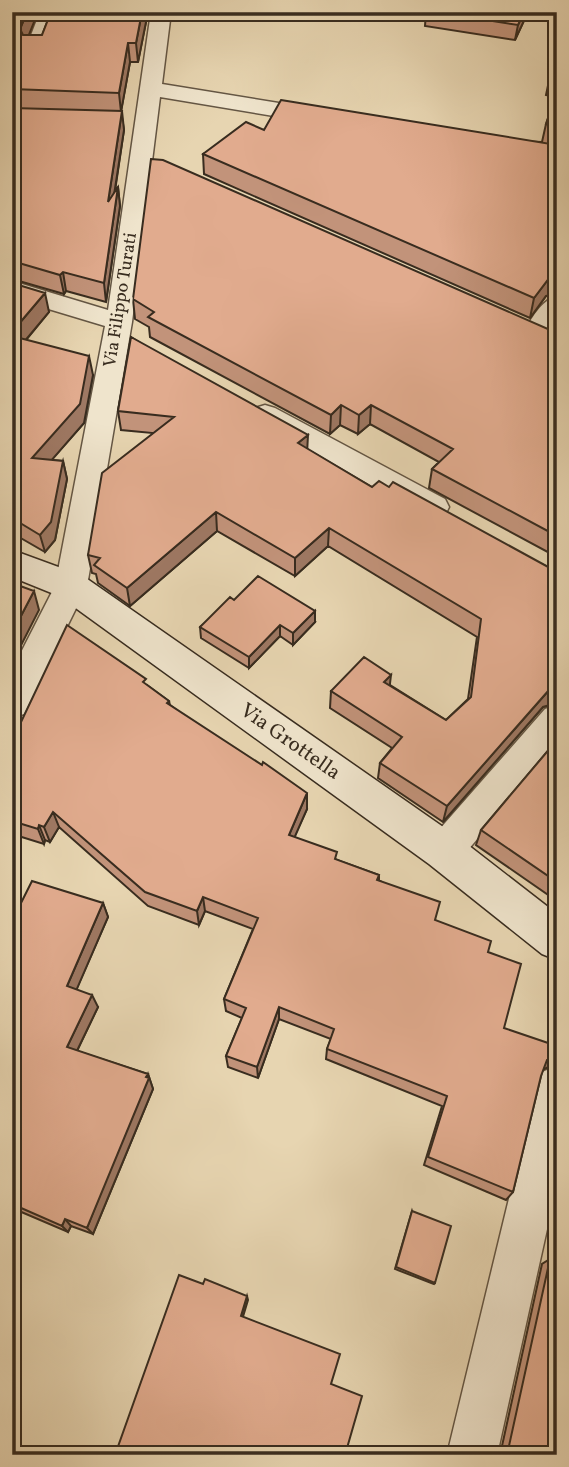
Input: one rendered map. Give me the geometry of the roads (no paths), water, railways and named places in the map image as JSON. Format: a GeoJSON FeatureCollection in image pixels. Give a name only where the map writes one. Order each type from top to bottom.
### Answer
{"type":"FeatureCollection","features":[{"type":"Feature","properties":{"kind":"street"},"geometry":{"type":"LineString","coordinates":[[36,48],[50,12]]}},
{"type":"Feature","properties":{"kind":"street","name":"Via Filippo Turati"},"geometry":{"type":"LineString","coordinates":[[12,704],[71,586],[126,334],[142,157],[161,12]]}},
{"type":"Feature","properties":{"kind":"street"},"geometry":{"type":"LineString","coordinates":[[151,89],[340,120]]}},
{"type":"Feature","properties":{"kind":"street"},"geometry":{"type":"LineString","coordinates":[[120,121],[146,122]]}},
{"type":"Feature","properties":{"kind":"street"},"geometry":{"type":"LineString","coordinates":[[142,157],[167,169]]}},
{"type":"Feature","properties":{"kind":"street"},"geometry":{"type":"LineString","coordinates":[[12,289],[126,334]]}},
{"type":"Feature","properties":{"kind":"street"},"geometry":{"type":"LineString","coordinates":[[511,322],[546,338],[557,304]]}},
{"type":"Feature","properties":{"kind":"street"},"geometry":{"type":"LineString","coordinates":[[239,400],[459,521]]}},
{"type":"Feature","properties":{"kind":"street","name":"Via Grottella"},"geometry":{"type":"LineString","coordinates":[[12,563],[71,586],[444,851],[557,940]]}},
{"type":"Feature","properties":{"kind":"street"},"geometry":{"type":"LineString","coordinates":[[444,851],[557,719]]}},
{"type":"Feature","properties":{"kind":"street"},"geometry":{"type":"LineString","coordinates":[[472,1455],[557,1087]]}}]}
